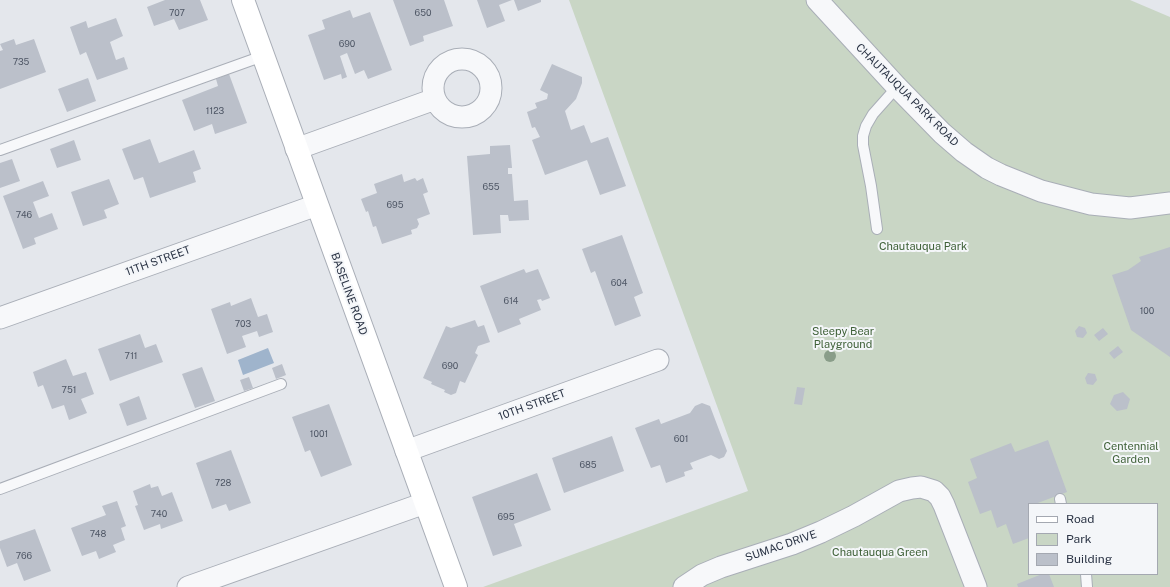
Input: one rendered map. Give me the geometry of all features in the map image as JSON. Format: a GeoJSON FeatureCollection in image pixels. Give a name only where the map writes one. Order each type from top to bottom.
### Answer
{"type":"FeatureCollection","features":[{"type":"Feature","properties":{"kind":"street","name":"BASELINE ROAD"},"geometry":{"type":"LineString","coordinates":[[243,0],[456,587]]}},
{"type":"Feature","properties":{"kind":"street","name":"CHAUTAUQUA PARK ROAD"},"geometry":{"type":"LineString","coordinates":[[817,0],[897,87],[955,145],[986,168],[1015,181],[1046,192],[1097,205],[1130,208],[1170,203]]}},
{"type":"Feature","properties":{"kind":"street"},"geometry":{"type":"LineString","coordinates":[[296,149],[435,99]]}},
{"type":"Feature","properties":{"kind":"street","name":"11TH STREET"},"geometry":{"type":"LineString","coordinates":[[0,318],[317,205]]}},
{"type":"Feature","properties":{"kind":"street","name":"10TH STREET"},"geometry":{"type":"LineString","coordinates":[[406,451],[658,360]]}},
{"type":"Feature","properties":{"kind":"street","name":"SUMAC DRIVE"},"geometry":{"type":"LineString","coordinates":[[684,587],[702,575],[725,565],[792,544],[816,534],[854,516],[900,491],[921,487],[934,491],[938,494],[944,505],[976,587]]}},
{"type":"Feature","properties":{"kind":"street"},"geometry":{"type":"LineString","coordinates":[[188,587],[425,503]]}},
{"type":"Feature","properties":{"kind":"lane"},"geometry":{"type":"LineString","coordinates":[[0,150],[263,56]]}},
{"type":"Feature","properties":{"kind":"lane"},"geometry":{"type":"LineString","coordinates":[[877,229],[872,186],[863,144],[863,136],[866,126],[873,114],[897,87]]}},
{"type":"Feature","properties":{"kind":"lane"},"geometry":{"type":"LineString","coordinates":[[0,489],[282,384]]}},
{"type":"Feature","properties":{"kind":"lane"},"geometry":{"type":"LineString","coordinates":[[1086,575],[1087,587]]}},
{"type":"Feature","properties":{"kind":"green space","name":"Chautauqua Park"},"geometry":{"type":"Polygon","coordinates":[[[569,0],[1130,0],[1170,17],[1170,587],[483,587],[748,491],[569,0]]]}},
{"type":"Feature","properties":{"kind":"water"},"geometry":{"type":"Polygon","coordinates":[[[268,348],[274,363],[243,375],[238,360],[268,348]]]}},
{"type":"Feature","properties":{"kind":"building"},"geometry":{"type":"Polygon","coordinates":[[[165,0],[200,0],[208,20],[179,30],[174,19],[154,26],[147,7],[165,0]]]}},
{"type":"Feature","properties":{"kind":"building"},"geometry":{"type":"Polygon","coordinates":[[[393,0],[444,0],[453,26],[423,36],[424,41],[410,46],[393,0]]]}},
{"type":"Feature","properties":{"kind":"building"},"geometry":{"type":"Polygon","coordinates":[[[477,0],[512,0],[499,5],[505,21],[487,28],[477,0]]]}},
{"type":"Feature","properties":{"kind":"building"},"geometry":{"type":"Polygon","coordinates":[[[514,0],[541,0],[541,2],[518,11],[514,0]]]}},
{"type":"Feature","properties":{"kind":"building"},"geometry":{"type":"Polygon","coordinates":[[[350,10],[353,18],[370,12],[392,70],[368,79],[364,70],[355,74],[347,53],[340,56],[347,77],[342,79],[341,74],[324,80],[308,35],[325,29],[322,20],[350,10]]]}},
{"type":"Feature","properties":{"kind":"building"},"geometry":{"type":"Polygon","coordinates":[[[116,18],[123,36],[110,42],[116,60],[124,57],[128,69],[97,80],[86,52],[80,55],[70,27],[86,21],[88,28],[116,18]]]}},
{"type":"Feature","properties":{"kind":"building"},"geometry":{"type":"Polygon","coordinates":[[[14,39],[16,45],[34,39],[46,72],[0,89],[0,51],[3,50],[0,44],[14,39]]]}},
{"type":"Feature","properties":{"kind":"building"},"geometry":{"type":"Polygon","coordinates":[[[552,64],[582,77],[582,83],[576,99],[565,111],[571,130],[584,125],[591,143],[608,137],[626,186],[600,195],[587,160],[545,175],[532,140],[540,137],[535,127],[532,128],[527,112],[537,108],[535,103],[547,99],[548,94],[540,90],[552,64]]]}},
{"type":"Feature","properties":{"kind":"building"},"geometry":{"type":"Polygon","coordinates":[[[229,74],[247,123],[215,134],[212,124],[194,131],[182,100],[218,86],[216,79],[229,74]]]}},
{"type":"Feature","properties":{"kind":"building"},"geometry":{"type":"Polygon","coordinates":[[[88,78],[96,101],[67,112],[58,89],[88,78]]]}},
{"type":"Feature","properties":{"kind":"building"},"geometry":{"type":"Polygon","coordinates":[[[150,139],[159,163],[194,150],[201,169],[193,172],[196,182],[150,198],[143,177],[134,180],[122,149],[150,139]]]}},
{"type":"Feature","properties":{"kind":"building"},"geometry":{"type":"Polygon","coordinates":[[[74,140],[81,160],[57,168],[50,149],[74,140]]]}},
{"type":"Feature","properties":{"kind":"building"},"geometry":{"type":"Polygon","coordinates":[[[510,145],[512,168],[508,168],[508,174],[512,174],[514,201],[528,200],[529,220],[509,221],[508,215],[500,215],[501,233],[473,235],[467,156],[490,154],[490,146],[510,145]]]}},
{"type":"Feature","properties":{"kind":"building"},"geometry":{"type":"Polygon","coordinates":[[[12,159],[20,181],[0,188],[0,163],[12,159]]]}},
{"type":"Feature","properties":{"kind":"building"},"geometry":{"type":"Polygon","coordinates":[[[402,174],[404,182],[415,178],[417,181],[423,178],[428,192],[423,194],[430,214],[417,219],[419,224],[417,228],[411,230],[412,234],[382,244],[376,226],[373,227],[368,211],[366,212],[361,199],[377,193],[374,184],[402,174]]]}},
{"type":"Feature","properties":{"kind":"building"},"geometry":{"type":"Polygon","coordinates":[[[109,179],[119,204],[104,210],[107,218],[83,226],[71,192],[109,179]]]}},
{"type":"Feature","properties":{"kind":"building"},"geometry":{"type":"Polygon","coordinates":[[[43,181],[49,196],[33,202],[39,218],[52,213],[58,229],[34,238],[36,244],[23,249],[3,196],[43,181]]]}},
{"type":"Feature","properties":{"kind":"building"},"geometry":{"type":"Polygon","coordinates":[[[622,235],[643,293],[634,297],[641,316],[615,326],[595,271],[591,273],[582,249],[622,235]]]}},
{"type":"Feature","properties":{"kind":"building"},"geometry":{"type":"Polygon","coordinates":[[[1170,247],[1170,357],[1131,330],[1112,275],[1128,270],[1141,261],[1139,257],[1170,247]]]}},
{"type":"Feature","properties":{"kind":"building"},"geometry":{"type":"Polygon","coordinates":[[[524,269],[526,273],[538,269],[550,298],[542,301],[541,299],[537,300],[541,310],[519,319],[521,324],[498,333],[480,286],[524,269]]]}},
{"type":"Feature","properties":{"kind":"building"},"geometry":{"type":"Polygon","coordinates":[[[251,298],[258,317],[267,314],[273,332],[259,337],[257,331],[242,336],[246,347],[227,354],[211,309],[230,302],[231,306],[251,298]]]}},
{"type":"Feature","properties":{"kind":"building"},"geometry":{"type":"Polygon","coordinates":[[[475,320],[478,327],[484,325],[490,342],[478,346],[475,353],[478,355],[465,383],[460,381],[456,393],[451,395],[444,392],[445,390],[431,384],[432,382],[423,378],[446,326],[451,328],[475,320]]]}},
{"type":"Feature","properties":{"kind":"building"},"geometry":{"type":"Polygon","coordinates":[[[1079,326],[1085,328],[1087,333],[1083,338],[1077,337],[1075,331],[1079,326]]]}},
{"type":"Feature","properties":{"kind":"building"},"geometry":{"type":"Polygon","coordinates":[[[1103,328],[1108,334],[1099,341],[1094,335],[1103,328]]]}},
{"type":"Feature","properties":{"kind":"building"},"geometry":{"type":"Polygon","coordinates":[[[140,334],[145,348],[156,344],[163,362],[110,381],[98,349],[140,334]]]}},
{"type":"Feature","properties":{"kind":"building"},"geometry":{"type":"Polygon","coordinates":[[[1118,346],[1123,352],[1114,359],[1109,353],[1118,346]]]}},
{"type":"Feature","properties":{"kind":"building"},"geometry":{"type":"Polygon","coordinates":[[[66,359],[73,376],[86,372],[94,394],[81,399],[87,413],[69,420],[64,405],[52,409],[43,385],[38,387],[33,372],[66,359]]]}},
{"type":"Feature","properties":{"kind":"building"},"geometry":{"type":"Polygon","coordinates":[[[282,364],[286,375],[276,379],[272,368],[282,364]]]}},
{"type":"Feature","properties":{"kind":"building"},"geometry":{"type":"Polygon","coordinates":[[[202,367],[215,401],[195,408],[182,374],[202,367]]]}},
{"type":"Feature","properties":{"kind":"building"},"geometry":{"type":"Polygon","coordinates":[[[1088,373],[1095,374],[1097,380],[1093,385],[1087,384],[1085,378],[1088,373]]]}},
{"type":"Feature","properties":{"kind":"building"},"geometry":{"type":"Polygon","coordinates":[[[249,377],[253,388],[244,391],[240,380],[249,377]]]}},
{"type":"Feature","properties":{"kind":"building"},"geometry":{"type":"Polygon","coordinates":[[[797,387],[805,388],[802,405],[794,404],[797,387]]]}},
{"type":"Feature","properties":{"kind":"building"},"geometry":{"type":"Polygon","coordinates":[[[1123,392],[1130,399],[1127,409],[1117,411],[1110,404],[1114,395],[1123,392]]]}},
{"type":"Feature","properties":{"kind":"building"},"geometry":{"type":"Polygon","coordinates":[[[139,396],[147,419],[127,426],[119,404],[139,396]]]}},
{"type":"Feature","properties":{"kind":"building"},"geometry":{"type":"Polygon","coordinates":[[[702,403],[710,406],[727,451],[724,457],[719,459],[711,455],[690,463],[693,469],[684,472],[685,476],[666,483],[660,465],[651,468],[635,428],[659,419],[661,424],[690,413],[695,406],[702,403]]]}},
{"type":"Feature","properties":{"kind":"building"},"geometry":{"type":"Polygon","coordinates":[[[329,404],[352,465],[321,477],[310,450],[305,452],[292,417],[329,404]]]}},
{"type":"Feature","properties":{"kind":"building"},"geometry":{"type":"Polygon","coordinates":[[[612,436],[624,471],[564,493],[552,458],[612,436]]]}},
{"type":"Feature","properties":{"kind":"building"},"geometry":{"type":"Polygon","coordinates":[[[1048,440],[1067,492],[1038,503],[1028,503],[1028,538],[1013,544],[1006,524],[997,528],[991,510],[980,514],[968,482],[977,478],[970,459],[1011,443],[1015,452],[1048,440]]]}},
{"type":"Feature","properties":{"kind":"building"},"geometry":{"type":"Polygon","coordinates":[[[231,450],[251,503],[229,511],[226,504],[212,509],[196,463],[231,450]]]}},
{"type":"Feature","properties":{"kind":"building"},"geometry":{"type":"Polygon","coordinates":[[[537,473],[551,510],[514,524],[522,546],[493,556],[472,497],[537,473]]]}},
{"type":"Feature","properties":{"kind":"building"},"geometry":{"type":"Polygon","coordinates":[[[150,484],[151,488],[158,486],[162,496],[172,492],[183,521],[161,529],[160,524],[144,530],[135,506],[138,505],[133,491],[150,484]]]}},
{"type":"Feature","properties":{"kind":"building"},"geometry":{"type":"Polygon","coordinates":[[[117,501],[126,526],[121,528],[125,540],[113,545],[116,552],[99,559],[96,551],[82,556],[71,528],[106,515],[102,506],[117,501]]]}},
{"type":"Feature","properties":{"kind":"building"},"geometry":{"type":"Polygon","coordinates":[[[35,529],[51,571],[24,581],[17,563],[7,567],[0,548],[0,541],[35,529]]]}},
{"type":"Feature","properties":{"kind":"building"},"geometry":{"type":"Polygon","coordinates":[[[1040,575],[1049,575],[1054,587],[1018,587],[1017,584],[1040,575]]]}},
{"type":"Feature","properties":{"kind":"park label","name":"Sleepy Bear Playground"},"geometry":{"type":"Point","coordinates":[843,338]}},
{"type":"Feature","properties":{"kind":"park label","name":"Centennial Garden"},"geometry":{"type":"Point","coordinates":[1131,453]}},
{"type":"Feature","properties":{"kind":"park label","name":"Chautauqua Green"},"geometry":{"type":"Point","coordinates":[880,553]}}]}
